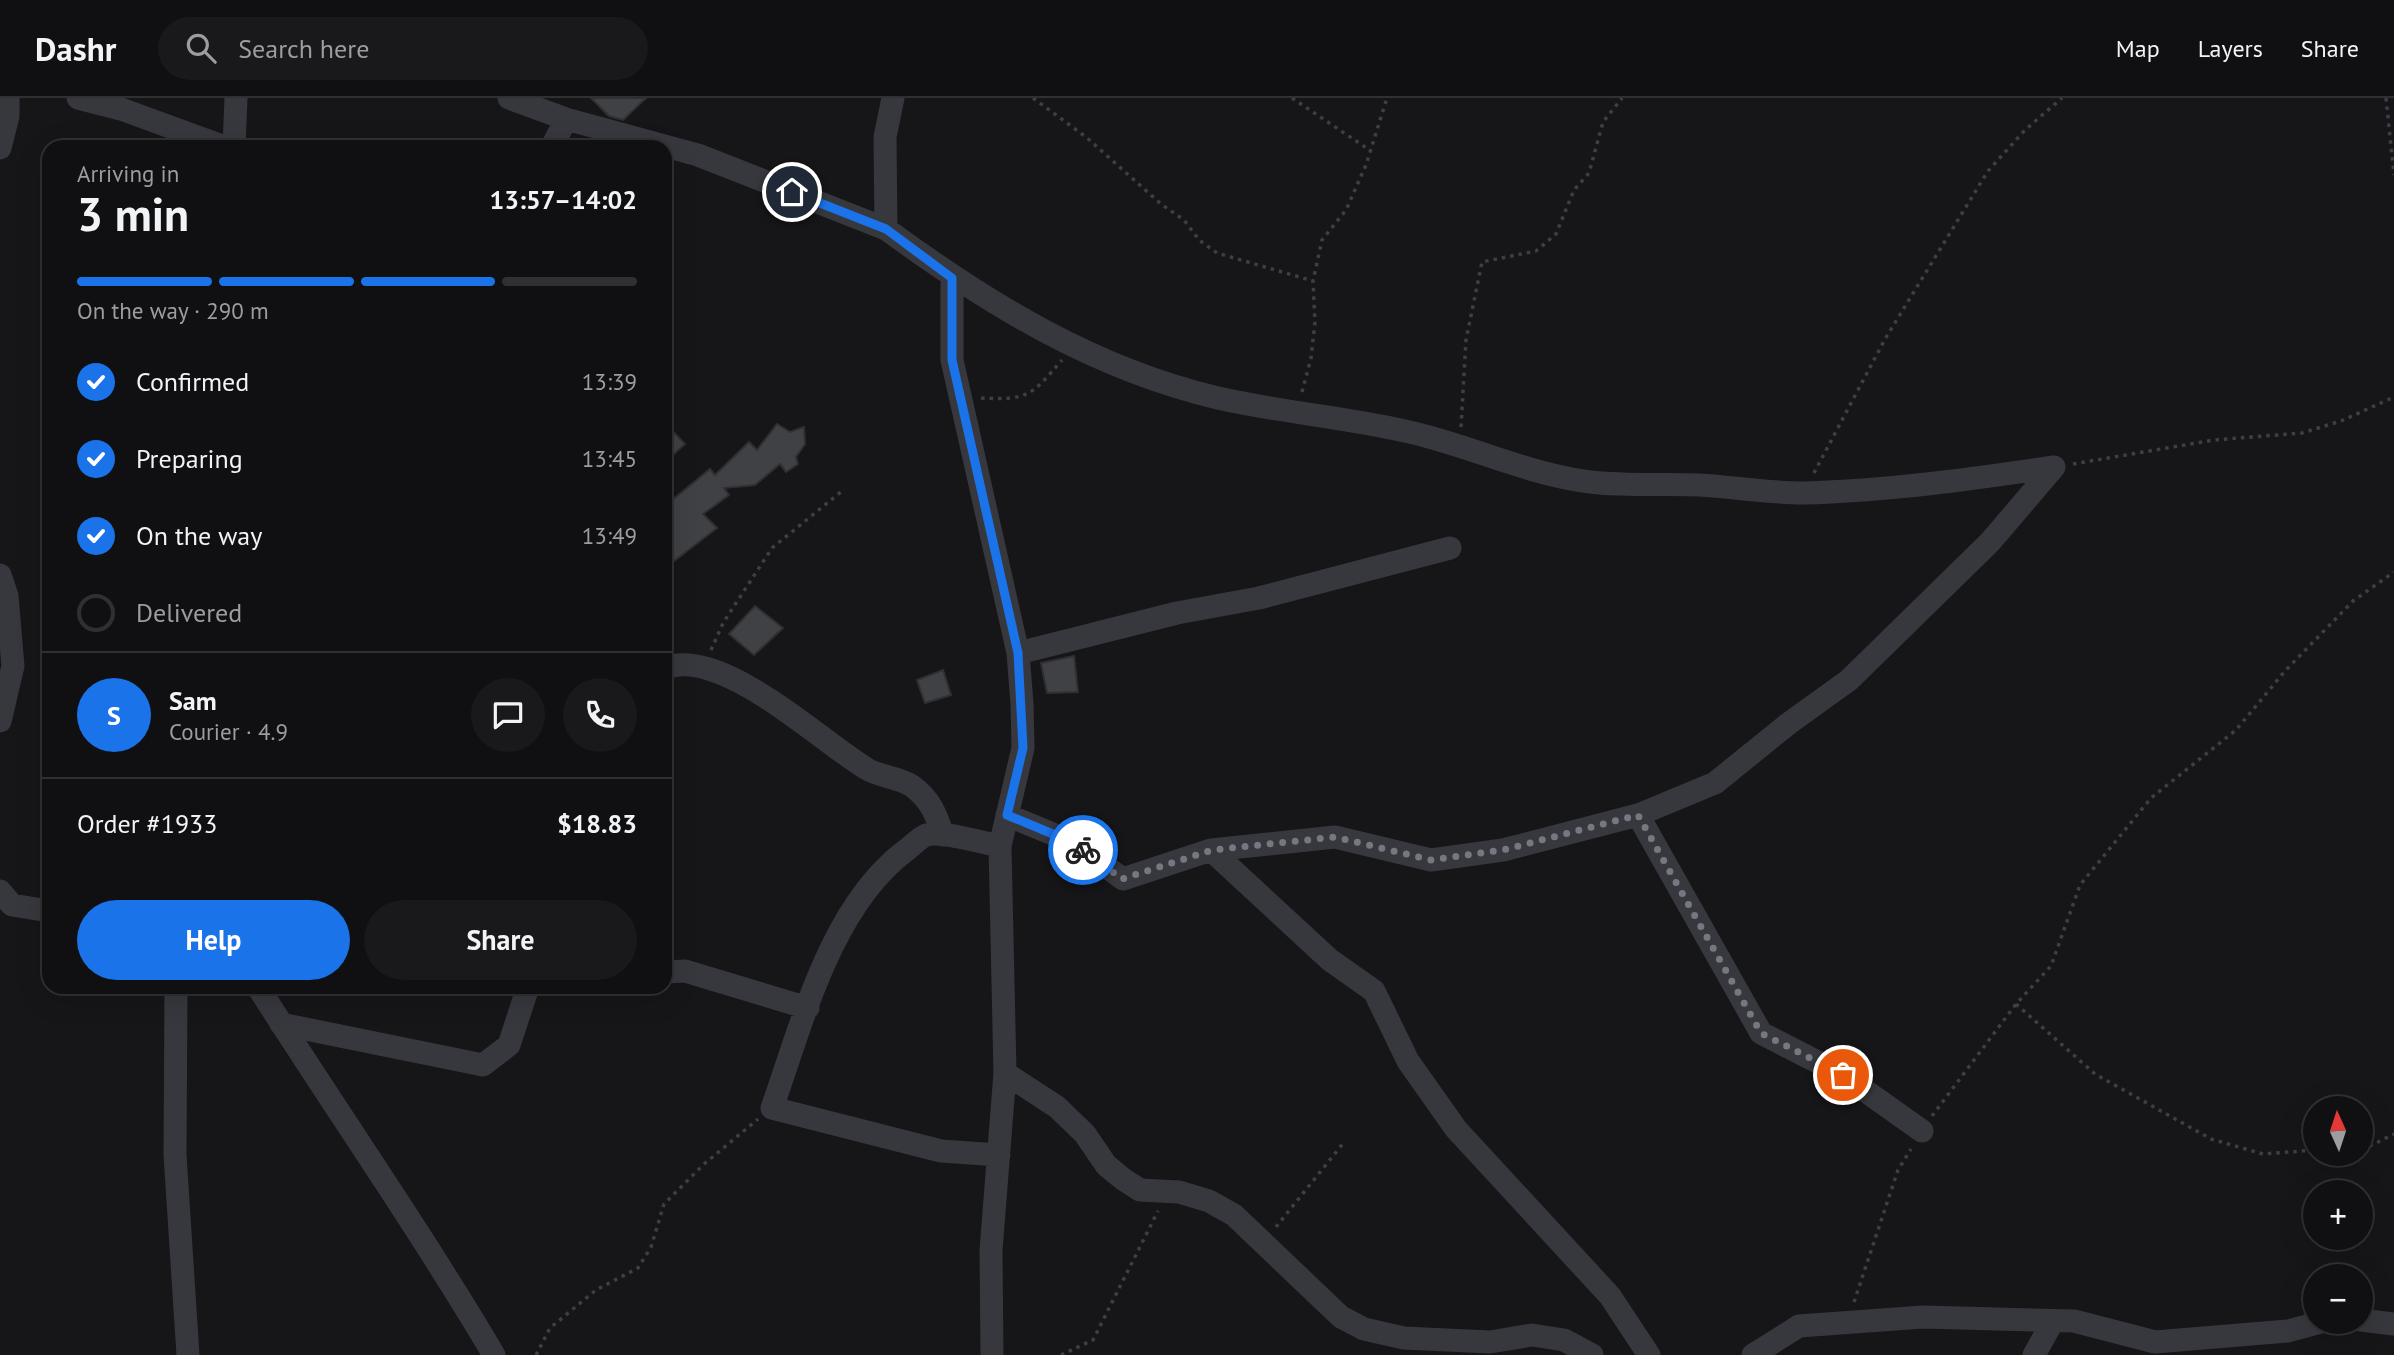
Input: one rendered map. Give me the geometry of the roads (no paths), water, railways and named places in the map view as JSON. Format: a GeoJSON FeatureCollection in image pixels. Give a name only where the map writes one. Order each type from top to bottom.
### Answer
{"type":"FeatureCollection","features":[{"type":"Feature","properties":{"kind":"street"},"geometry":{"type":"LineString","coordinates":[[0,148],[8,116],[8,98]]}},
{"type":"Feature","properties":{"kind":"street"},"geometry":{"type":"LineString","coordinates":[[78,98],[121,109],[206,140]]}},
{"type":"Feature","properties":{"kind":"street"},"geometry":{"type":"LineString","coordinates":[[234,140],[236,98]]}},
{"type":"Feature","properties":{"kind":"street"},"geometry":{"type":"LineString","coordinates":[[509,98],[566,120],[641,140]]}},
{"type":"Feature","properties":{"kind":"street"},"geometry":{"type":"LineString","coordinates":[[886,229],[885,137],[893,98]]}},
{"type":"Feature","properties":{"kind":"street"},"geometry":{"type":"LineString","coordinates":[[556,140],[566,120]]}},
{"type":"Feature","properties":{"kind":"street"},"geometry":{"type":"LineString","coordinates":[[672,148],[698,155],[886,229],[952,278],[1101,360],[1219,398],[1409,432],[1544,474],[1586,482],[1702,485],[1802,493],[1976,478],[2054,467],[1990,542],[1849,680],[1788,724],[1715,783],[1638,815],[1503,850],[1431,860],[1335,837],[1212,850],[1122,879],[1072,842],[1007,815]]}},
{"type":"Feature","properties":{"kind":"street"},"geometry":{"type":"LineString","coordinates":[[952,278],[952,360],[1018,653],[1023,748],[1000,846],[1005,1073],[991,1250],[992,1355]]}},
{"type":"Feature","properties":{"kind":"street"},"geometry":{"type":"LineString","coordinates":[[1018,653],[1177,613],[1259,598],[1450,548]]}},
{"type":"Feature","properties":{"kind":"street"},"geometry":{"type":"LineString","coordinates":[[0,720],[13,666],[6,596],[1,580]]}},
{"type":"Feature","properties":{"kind":"street"},"geometry":{"type":"LineString","coordinates":[[672,665],[678,663],[703,668],[755,691],[869,770],[910,785],[934,807],[943,835]]}},
{"type":"Feature","properties":{"kind":"street"},"geometry":{"type":"LineString","coordinates":[[1638,815],[1761,1033],[1843,1075],[1922,1131]]}},
{"type":"Feature","properties":{"kind":"street"},"geometry":{"type":"LineString","coordinates":[[999,1155],[941,1151],[772,1108],[819,975],[856,905],[892,861],[926,835],[943,835],[1000,846]]}},
{"type":"Feature","properties":{"kind":"street"},"geometry":{"type":"LineString","coordinates":[[1212,850],[1330,960],[1374,991],[1408,1061],[1455,1129],[1610,1296],[1649,1355]]}},
{"type":"Feature","properties":{"kind":"street"},"geometry":{"type":"LineString","coordinates":[[0,891],[12,905],[42,910]]}},
{"type":"Feature","properties":{"kind":"street"},"geometry":{"type":"LineString","coordinates":[[672,972],[685,971],[808,1008]]}},
{"type":"Feature","properties":{"kind":"street"},"geometry":{"type":"LineString","coordinates":[[176,994],[174,1154],[188,1355]]}},
{"type":"Feature","properties":{"kind":"street"},"geometry":{"type":"LineString","coordinates":[[263,994],[364,1154],[433,1252],[494,1355]]}},
{"type":"Feature","properties":{"kind":"street"},"geometry":{"type":"LineString","coordinates":[[282,1024],[482,1065],[509,1045],[526,994]]}},
{"type":"Feature","properties":{"kind":"street"},"geometry":{"type":"LineString","coordinates":[[1005,1073],[1057,1107],[1085,1134],[1106,1165],[1123,1179],[1140,1190],[1179,1192],[1209,1201],[1234,1215],[1341,1317],[1364,1329],[1447,1346],[1531,1335],[1564,1340],[1592,1355]]}},
{"type":"Feature","properties":{"kind":"street"},"geometry":{"type":"LineString","coordinates":[[1753,1355],[1798,1326],[1923,1317],[2074,1321],[2155,1342],[2288,1331],[2303,1327]]}},
{"type":"Feature","properties":{"kind":"street"},"geometry":{"type":"LineString","coordinates":[[2034,1355],[2053,1321]]}},
{"type":"Feature","properties":{"kind":"street"},"geometry":{"type":"LineString","coordinates":[[2373,1321],[2394,1324]]}}]}
